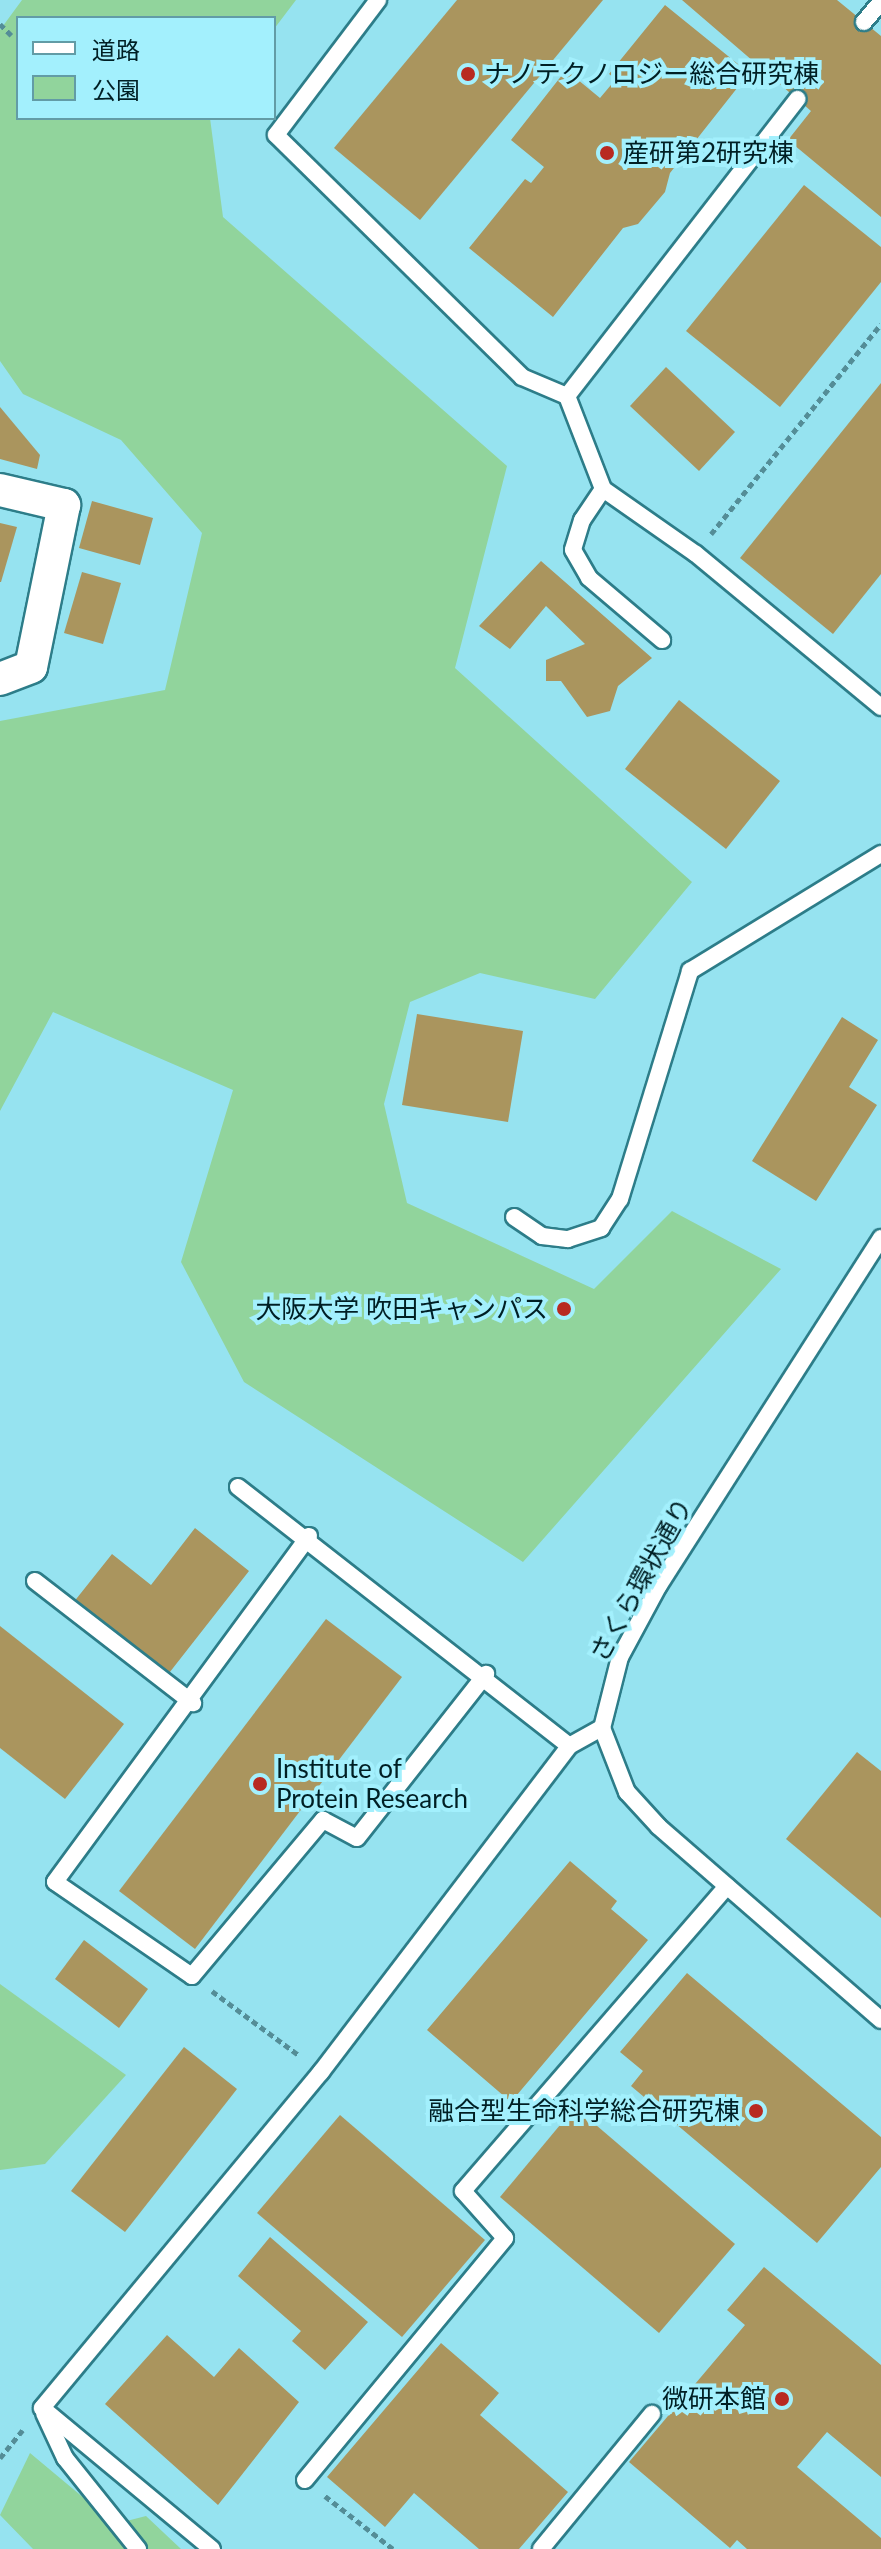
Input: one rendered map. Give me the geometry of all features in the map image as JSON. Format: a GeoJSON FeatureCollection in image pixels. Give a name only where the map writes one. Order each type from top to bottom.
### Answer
{"type":"FeatureCollection","features":[{"type":"Feature","properties":{"kind":"street"},"geometry":{"type":"LineString","coordinates":[[0,490],[64,505],[31,667],[0,679]]}},
{"type":"Feature","properties":{"kind":"lane"},"geometry":{"type":"LineString","coordinates":[[378,0],[276,135],[522,377],[567,396],[603,489],[696,554],[881,707]]}},
{"type":"Feature","properties":{"kind":"lane"},"geometry":{"type":"LineString","coordinates":[[864,22],[881,2]]}},
{"type":"Feature","properties":{"kind":"lane"},"geometry":{"type":"LineString","coordinates":[[567,396],[797,99]]}},
{"type":"Feature","properties":{"kind":"lane"},"geometry":{"type":"LineString","coordinates":[[603,489],[582,520],[573,550],[589,578],[662,640]]}},
{"type":"Feature","properties":{"kind":"lane"},"geometry":{"type":"LineString","coordinates":[[514,1217],[542,1236],[568,1239],[601,1228],[620,1199],[690,971],[881,854]]}},
{"type":"Feature","properties":{"kind":"lane","name":"さくら環状通り"},"geometry":{"type":"LineString","coordinates":[[602,1728],[620,1657],[659,1585],[878,1248]]}},
{"type":"Feature","properties":{"kind":"lane"},"geometry":{"type":"LineString","coordinates":[[238,1487],[309,1536],[486,1674],[569,1746]]}},
{"type":"Feature","properties":{"kind":"lane"},"geometry":{"type":"LineString","coordinates":[[309,1536],[193,1703],[55,1882],[192,1976],[323,1820],[357,1838],[486,1674]]}},
{"type":"Feature","properties":{"kind":"lane"},"geometry":{"type":"LineString","coordinates":[[35,1581],[193,1703]]}},
{"type":"Feature","properties":{"kind":"lane"},"geometry":{"type":"LineString","coordinates":[[42,2408],[321,2072],[569,1746],[602,1728],[627,1792],[727,1886],[881,2020]]}},
{"type":"Feature","properties":{"kind":"lane"},"geometry":{"type":"LineString","coordinates":[[305,2480],[505,2238],[463,2191],[727,1886]]}},
{"type":"Feature","properties":{"kind":"lane"},"geometry":{"type":"LineString","coordinates":[[42,2408],[65,2458],[138,2549]]}},
{"type":"Feature","properties":{"kind":"lane"},"geometry":{"type":"LineString","coordinates":[[42,2408],[212,2549]]}},
{"type":"Feature","properties":{"kind":"lane"},"geometry":{"type":"LineString","coordinates":[[541,2549],[652,2414]]}},
{"type":"Feature","properties":{"kind":"path"},"geometry":{"type":"LineString","coordinates":[[0,24],[11,35]]}},
{"type":"Feature","properties":{"kind":"path"},"geometry":{"type":"LineString","coordinates":[[696,554],[881,324]]}},
{"type":"Feature","properties":{"kind":"path"},"geometry":{"type":"LineString","coordinates":[[192,1976],[321,2072]]}},
{"type":"Feature","properties":{"kind":"path"},"geometry":{"type":"LineString","coordinates":[[305,2480],[393,2549]]}},
{"type":"Feature","properties":{"kind":"green space"},"geometry":{"type":"Polygon","coordinates":[[[22,0],[296,0],[276,26],[276,16],[16,16],[16,120],[210,120],[223,217],[507,466],[455,668],[692,882],[595,999],[480,973],[410,1002],[384,1104],[407,1203],[594,1289],[672,1211],[781,1269],[523,1562],[244,1382],[181,1262],[233,1090],[53,1012],[0,1111],[0,721],[165,690],[202,533],[121,440],[23,394],[0,361],[0,30],[22,0]]]}},
{"type":"Feature","properties":{"kind":"green space"},"geometry":{"type":"Polygon","coordinates":[[[0,1984],[126,2075],[45,2164],[0,2170],[0,1984]]]}},
{"type":"Feature","properties":{"kind":"green space"},"geometry":{"type":"Polygon","coordinates":[[[30,2453],[115,2524],[146,2516],[181,2549],[33,2549],[0,2515],[30,2453]]]}},
{"type":"Feature","properties":{"kind":"building","name":"ナノテクノロジー総合研究棟"},"geometry":{"type":"Polygon","coordinates":[[[457,0],[603,0],[420,220],[334,148],[457,0]]]}},
{"type":"Feature","properties":{"kind":"building"},"geometry":{"type":"Polygon","coordinates":[[[682,0],[837,0],[881,36],[881,217],[788,140],[811,111],[682,0]]]}},
{"type":"Feature","properties":{"kind":"building","name":"産研第2研究棟"},"geometry":{"type":"Polygon","coordinates":[[[665,5],[749,73],[670,173],[665,192],[638,224],[623,228],[553,317],[469,248],[525,179],[531,183],[544,167],[511,140],[566,70],[600,98],[616,79],[609,74],[665,5]]]}},
{"type":"Feature","properties":{"kind":"building"},"geometry":{"type":"Polygon","coordinates":[[[804,185],[881,247],[881,282],[780,407],[686,331],[804,185]]]}},
{"type":"Feature","properties":{"kind":"building"},"geometry":{"type":"Polygon","coordinates":[[[666,367],[735,432],[699,471],[630,406],[666,367]]]}},
{"type":"Feature","properties":{"kind":"building"},"geometry":{"type":"Polygon","coordinates":[[[881,383],[881,574],[833,634],[740,558],[881,383]]]}},
{"type":"Feature","properties":{"kind":"building"},"geometry":{"type":"Polygon","coordinates":[[[0,407],[40,455],[37,469],[0,459],[0,407]]]}},
{"type":"Feature","properties":{"kind":"building"},"geometry":{"type":"Polygon","coordinates":[[[92,501],[153,518],[140,565],[79,548],[92,501]]]}},
{"type":"Feature","properties":{"kind":"building"},"geometry":{"type":"Polygon","coordinates":[[[0,523],[17,527],[1,582],[0,582],[0,523]]]}},
{"type":"Feature","properties":{"kind":"building"},"geometry":{"type":"Polygon","coordinates":[[[541,561],[652,658],[618,686],[610,711],[587,717],[561,681],[546,681],[546,660],[585,644],[546,606],[510,649],[479,626],[541,561]]]}},
{"type":"Feature","properties":{"kind":"building"},"geometry":{"type":"Polygon","coordinates":[[[82,572],[121,583],[103,644],[64,633],[82,572]]]}},
{"type":"Feature","properties":{"kind":"building"},"geometry":{"type":"Polygon","coordinates":[[[679,700],[780,781],[726,849],[625,769],[679,700]]]}},
{"type":"Feature","properties":{"kind":"building"},"geometry":{"type":"Polygon","coordinates":[[[417,1014],[523,1031],[508,1122],[402,1105],[417,1014]]]}},
{"type":"Feature","properties":{"kind":"building"},"geometry":{"type":"Polygon","coordinates":[[[842,1017],[878,1040],[849,1087],[877,1105],[816,1201],[752,1161],[842,1017]]]}},
{"type":"Feature","properties":{"kind":"building"},"geometry":{"type":"Polygon","coordinates":[[[195,1528],[249,1571],[166,1677],[73,1603],[112,1554],[151,1585],[195,1528]]]}},
{"type":"Feature","properties":{"kind":"building","name":"Institute of Protein Research"},"geometry":{"type":"Polygon","coordinates":[[[326,1619],[402,1677],[195,1949],[119,1891],[326,1619]]]}},
{"type":"Feature","properties":{"kind":"building"},"geometry":{"type":"Polygon","coordinates":[[[0,1626],[124,1724],[65,1799],[0,1748],[0,1626]]]}},
{"type":"Feature","properties":{"kind":"building"},"geometry":{"type":"Polygon","coordinates":[[[857,1752],[881,1771],[881,1918],[786,1839],[857,1752]]]}},
{"type":"Feature","properties":{"kind":"building"},"geometry":{"type":"Polygon","coordinates":[[[570,1861],[617,1901],[611,1909],[648,1940],[511,2102],[427,2030],[570,1861]]]}},
{"type":"Feature","properties":{"kind":"building"},"geometry":{"type":"Polygon","coordinates":[[[84,1940],[148,1989],[119,2028],[55,1979],[84,1940]]]}},
{"type":"Feature","properties":{"kind":"building","name":"融合型生命科学総合研究棟"},"geometry":{"type":"Polygon","coordinates":[[[687,1973],[881,2137],[881,2167],[817,2243],[631,2086],[643,2071],[620,2052],[687,1973]]]}},
{"type":"Feature","properties":{"kind":"building"},"geometry":{"type":"Polygon","coordinates":[[[184,2047],[237,2089],[125,2232],[71,2191],[184,2047]]]}},
{"type":"Feature","properties":{"kind":"building"},"geometry":{"type":"Polygon","coordinates":[[[575,2107],[735,2244],[659,2333],[500,2197],[575,2107]]]}},
{"type":"Feature","properties":{"kind":"building"},"geometry":{"type":"Polygon","coordinates":[[[340,2115],[485,2240],[402,2337],[257,2213],[340,2115]]]}},
{"type":"Feature","properties":{"kind":"building"},"geometry":{"type":"Polygon","coordinates":[[[270,2237],[368,2322],[325,2370],[292,2341],[301,2331],[238,2276],[270,2237]]]}},
{"type":"Feature","properties":{"kind":"building","name":"微研本館"},"geometry":{"type":"Polygon","coordinates":[[[764,2267],[881,2365],[881,2477],[827,2432],[797,2467],[881,2538],[881,2549],[747,2549],[737,2540],[730,2548],[629,2462],[745,2325],[727,2310],[764,2267]]]}},
{"type":"Feature","properties":{"kind":"building"},"geometry":{"type":"Polygon","coordinates":[[[167,2335],[214,2377],[239,2348],[299,2402],[218,2505],[105,2404],[167,2335]]]}},
{"type":"Feature","properties":{"kind":"building"},"geometry":{"type":"Polygon","coordinates":[[[441,2343],[499,2393],[480,2415],[568,2492],[519,2549],[479,2549],[414,2493],[385,2527],[327,2477],[441,2343]]]}},
{"type":"Feature","properties":{"kind":"place","name":"ナノテクノロジー総合研究棟"},"geometry":{"type":"Point","coordinates":[468,74]}},
{"type":"Feature","properties":{"kind":"place","name":"産研第2研究棟"},"geometry":{"type":"Point","coordinates":[607,153]}},
{"type":"Feature","properties":{"kind":"place","name":"大阪大学 吹田キャンパス"},"geometry":{"type":"Point","coordinates":[564,1309]}},
{"type":"Feature","properties":{"kind":"place","name":"Institute of Protein Research"},"geometry":{"type":"Point","coordinates":[260,1784]}},
{"type":"Feature","properties":{"kind":"place","name":"融合型生命科学総合研究棟"},"geometry":{"type":"Point","coordinates":[756,2111]}},
{"type":"Feature","properties":{"kind":"place","name":"微研本館"},"geometry":{"type":"Point","coordinates":[782,2399]}}]}
